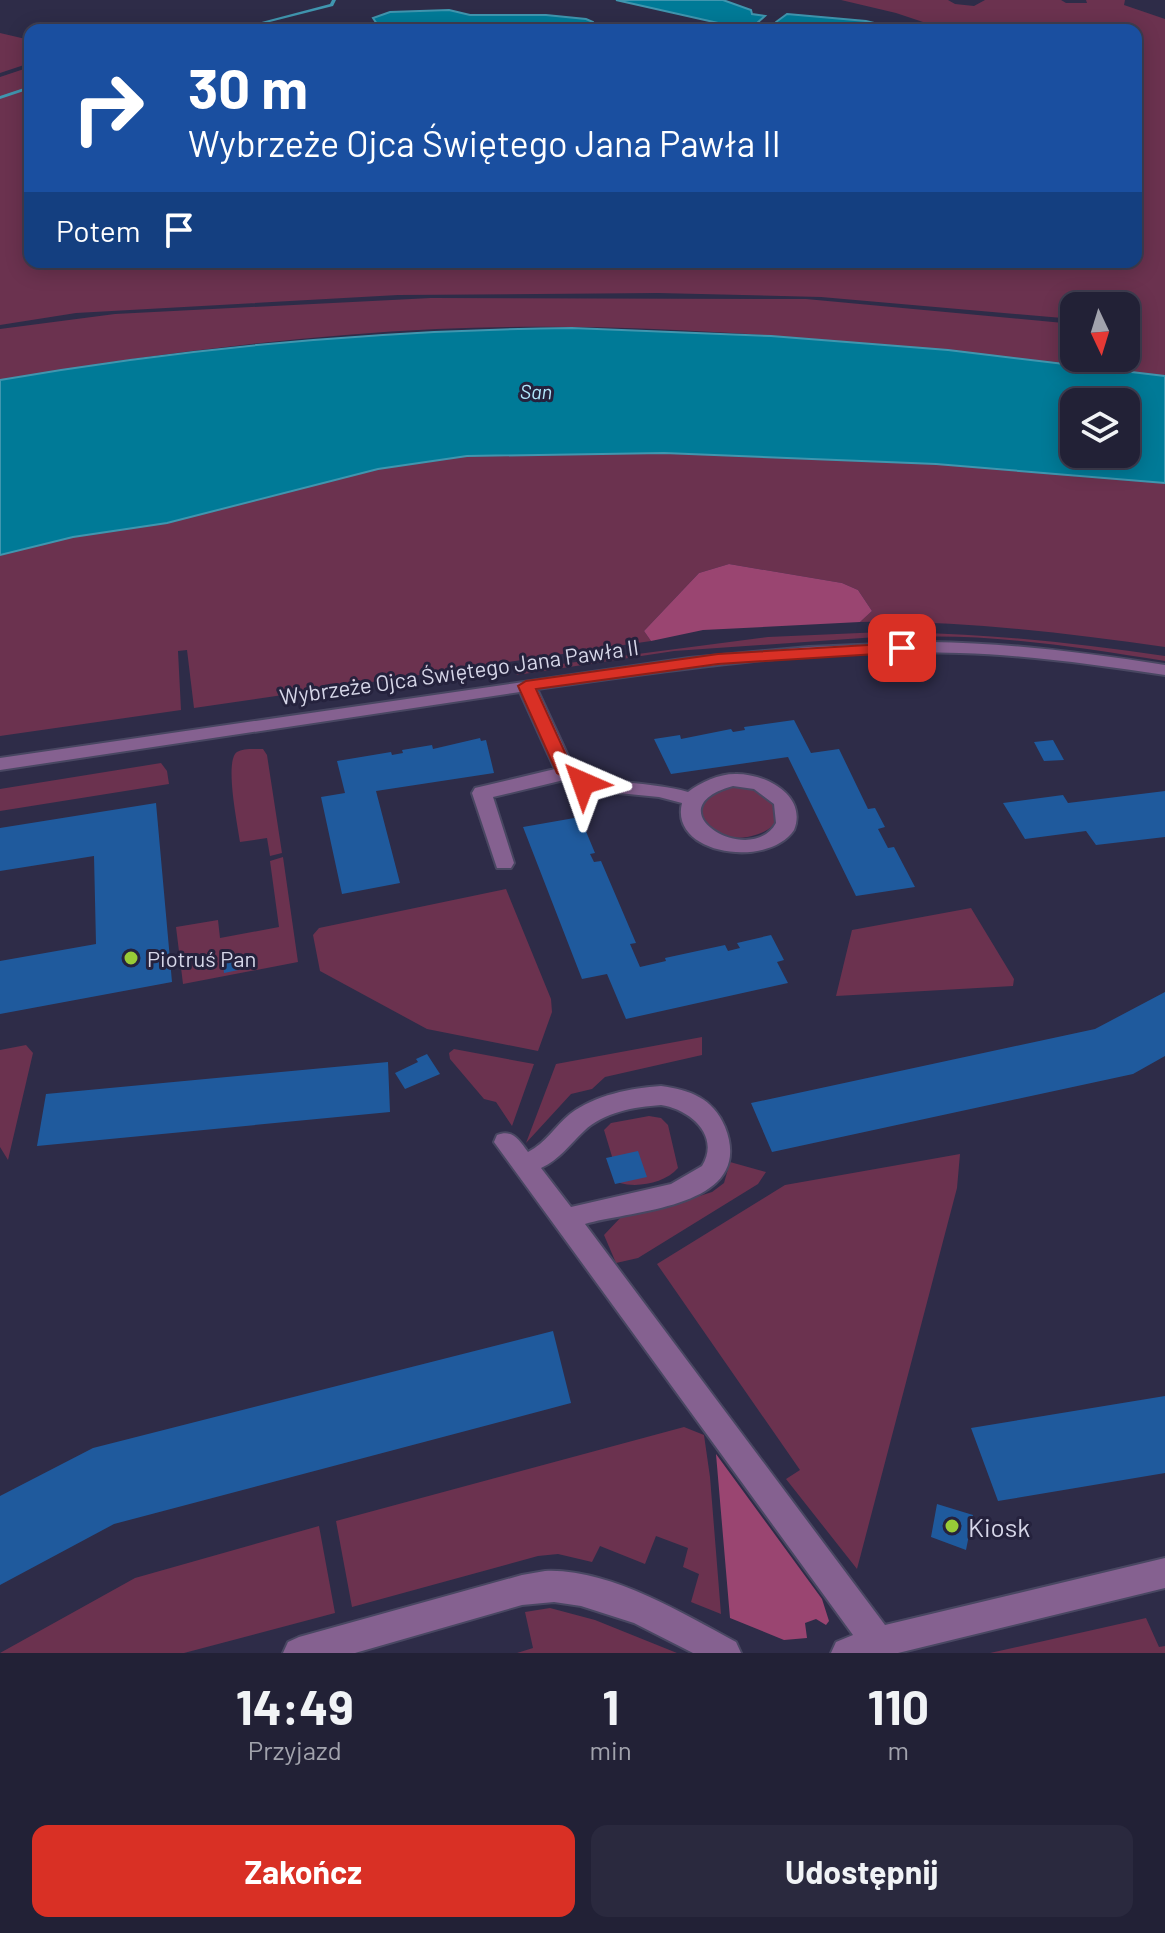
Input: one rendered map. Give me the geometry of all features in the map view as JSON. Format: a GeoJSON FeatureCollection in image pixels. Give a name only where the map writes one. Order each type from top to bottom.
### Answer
{"type":"FeatureCollection","features":[{"type":"Feature","properties":{"kind":"street","name":"Wybrzeże Ojca Świętego Jana Pawła II"},"geometry":{"type":"LineString","coordinates":[[0,764],[732,657],[933,647],[1041,654],[1165,670]]}},
{"type":"Feature","properties":{"kind":"street"},"geometry":{"type":"LineString","coordinates":[[526,686],[566,773],[583,783],[612,789],[657,790],[691,799]]}},
{"type":"Feature","properties":{"kind":"street"},"geometry":{"type":"LineString","coordinates":[[504,863],[482,793],[566,773]]}},
{"type":"Feature","properties":{"kind":"street"},"geometry":{"type":"LineString","coordinates":[[752,782],[768,788],[781,798],[788,809],[788,821],[774,839],[762,844],[732,846],[717,843],[694,828],[689,818],[691,799],[701,789],[716,783],[752,782]]}},
{"type":"Feature","properties":{"kind":"street"},"geometry":{"type":"LineString","coordinates":[[567,1220],[585,1211],[635,1205],[705,1179],[717,1166],[719,1149],[713,1121],[693,1101],[663,1094],[624,1100],[582,1118],[546,1155],[514,1154],[567,1220],[878,1642]]}},
{"type":"Feature","properties":{"kind":"street"},"geometry":{"type":"LineString","coordinates":[[847,1653],[878,1642],[1165,1573]]}},
{"type":"Feature","properties":{"kind":"street"},"geometry":{"type":"LineString","coordinates":[[299,1653],[522,1590],[556,1586],[583,1591],[640,1611],[725,1653]]}},
{"type":"Feature","properties":{"kind":"shaded area"},"geometry":{"type":"Polygon","coordinates":[[[841,0],[948,0],[974,6],[985,0],[1087,3],[1086,0],[1125,0],[1124,5],[1165,19],[1165,376],[1131,372],[1140,372],[1140,292],[1060,292],[1060,318],[821,297],[658,293],[398,295],[76,313],[0,325],[0,77],[24,69],[24,268],[1142,268],[1142,24],[929,24],[841,0]]]}},
{"type":"Feature","properties":{"kind":"shaded area"},"geometry":{"type":"Polygon","coordinates":[[[0,33],[24,39],[24,65],[0,73],[0,33]]]}},
{"type":"Feature","properties":{"kind":"shaded area"},"geometry":{"type":"Polygon","coordinates":[[[431,298],[806,299],[1060,323],[1060,364],[802,338],[619,328],[528,327],[382,332],[273,342],[109,362],[0,380],[0,329],[115,314],[431,298]]]}},
{"type":"Feature","properties":{"kind":"shaded area"},"geometry":{"type":"Polygon","coordinates":[[[664,453],[936,464],[1165,483],[1165,647],[974,625],[860,622],[872,611],[858,590],[842,583],[729,564],[699,573],[644,631],[651,641],[194,708],[187,650],[178,651],[181,710],[0,736],[0,555],[73,537],[167,523],[378,469],[467,456],[664,453]]]}},
{"type":"Feature","properties":{"kind":"shaded area"},"geometry":{"type":"Polygon","coordinates":[[[729,564],[842,583],[858,590],[872,611],[860,622],[703,630],[651,641],[644,631],[699,573],[729,564]]]}},
{"type":"Feature","properties":{"kind":"shaded area"},"geometry":{"type":"Polygon","coordinates":[[[883,632],[877,637],[674,651],[517,675],[515,670],[768,637],[883,632]]]}},
{"type":"Feature","properties":{"kind":"shaded area"},"geometry":{"type":"Polygon","coordinates":[[[911,633],[975,635],[1070,644],[1165,656],[1165,661],[1039,643],[913,637],[911,633]]]}},
{"type":"Feature","properties":{"kind":"shaded area"},"geometry":{"type":"Polygon","coordinates":[[[263,749],[267,755],[282,853],[270,856],[267,838],[240,842],[232,780],[233,758],[237,752],[263,749]]]}},
{"type":"Feature","properties":{"kind":"shaded area"},"geometry":{"type":"Polygon","coordinates":[[[161,763],[167,771],[169,784],[0,811],[0,789],[161,763]]]}},
{"type":"Feature","properties":{"kind":"shaded area"},"geometry":{"type":"Polygon","coordinates":[[[725,787],[761,792],[771,800],[778,814],[773,826],[760,834],[743,838],[725,837],[709,831],[700,819],[701,800],[725,787]]]}},
{"type":"Feature","properties":{"kind":"shaded area"},"geometry":{"type":"Polygon","coordinates":[[[283,857],[298,962],[183,984],[176,927],[218,920],[220,938],[279,927],[270,861],[283,857]]]}},
{"type":"Feature","properties":{"kind":"shaded area"},"geometry":{"type":"Polygon","coordinates":[[[506,889],[551,999],[552,1012],[538,1051],[427,1029],[320,971],[313,935],[319,928],[506,889]]]}},
{"type":"Feature","properties":{"kind":"shaded area"},"geometry":{"type":"Polygon","coordinates":[[[971,908],[1014,979],[1013,986],[836,996],[852,930],[971,908]]]}},
{"type":"Feature","properties":{"kind":"shaded area"},"geometry":{"type":"Polygon","coordinates":[[[702,1037],[702,1055],[605,1077],[592,1089],[571,1094],[526,1143],[556,1064],[702,1037]]]}},
{"type":"Feature","properties":{"kind":"shaded area"},"geometry":{"type":"Polygon","coordinates":[[[26,1045],[33,1053],[8,1160],[0,1147],[0,1050],[26,1045]]]}},
{"type":"Feature","properties":{"kind":"shaded area"},"geometry":{"type":"Polygon","coordinates":[[[454,1049],[534,1064],[512,1126],[496,1102],[484,1099],[450,1059],[449,1053],[454,1049]]]}},
{"type":"Feature","properties":{"kind":"shaded area"},"geometry":{"type":"Polygon","coordinates":[[[649,1116],[661,1118],[668,1125],[678,1168],[651,1183],[620,1183],[604,1130],[611,1123],[649,1116]]]}},
{"type":"Feature","properties":{"kind":"shaded area"},"geometry":{"type":"Polygon","coordinates":[[[960,1154],[957,1188],[857,1569],[786,1479],[800,1470],[657,1264],[785,1185],[960,1154]]]}},
{"type":"Feature","properties":{"kind":"shaded area"},"geometry":{"type":"Polygon","coordinates":[[[730,1162],[766,1172],[758,1184],[638,1258],[616,1263],[604,1235],[622,1216],[662,1208],[712,1192],[724,1183],[730,1162]]]}},
{"type":"Feature","properties":{"kind":"shaded area"},"geometry":{"type":"Polygon","coordinates":[[[684,1427],[704,1435],[721,1614],[691,1602],[699,1574],[683,1567],[688,1548],[656,1536],[645,1564],[600,1546],[592,1562],[558,1554],[538,1556],[352,1607],[336,1521],[684,1427]]]}},
{"type":"Feature","properties":{"kind":"shaded area"},"geometry":{"type":"Polygon","coordinates":[[[716,1454],[822,1599],[829,1621],[826,1625],[816,1619],[805,1623],[807,1638],[784,1640],[730,1618],[716,1454]]]}},
{"type":"Feature","properties":{"kind":"shaded area"},"geometry":{"type":"Polygon","coordinates":[[[319,1526],[335,1613],[184,1653],[0,1653],[135,1578],[319,1526]]]}},
{"type":"Feature","properties":{"kind":"shaded area"},"geometry":{"type":"Polygon","coordinates":[[[550,1608],[595,1620],[677,1653],[517,1653],[533,1648],[525,1612],[550,1608]]]}},
{"type":"Feature","properties":{"kind":"shaded area"},"geometry":{"type":"Polygon","coordinates":[[[1146,1618],[1159,1647],[1165,1646],[1165,1653],[990,1653],[1146,1618]]]}},
{"type":"Feature","properties":{"kind":"water"},"geometry":{"type":"Polygon","coordinates":[[[616,0],[723,0],[751,10],[752,14],[765,16],[757,23],[723,24],[616,0]]]}},
{"type":"Feature","properties":{"kind":"water"},"geometry":{"type":"Polygon","coordinates":[[[449,10],[470,15],[546,15],[586,19],[594,24],[377,24],[373,18],[390,12],[449,10]]]}},
{"type":"Feature","properties":{"kind":"water"},"geometry":{"type":"Polygon","coordinates":[[[787,14],[878,24],[776,24],[787,14]]]}},
{"type":"Feature","properties":{"kind":"water","name":"San"},"geometry":{"type":"Polygon","coordinates":[[[572,328],[771,336],[948,350],[1060,363],[1060,372],[1132,372],[1165,376],[1165,483],[936,464],[664,453],[467,456],[378,469],[167,523],[73,537],[0,555],[0,380],[142,358],[285,342],[428,332],[572,328]]]}},
{"type":"Feature","properties":{"kind":"building"},"geometry":{"type":"Polygon","coordinates":[[[794,720],[811,753],[839,749],[868,809],[875,808],[885,827],[878,829],[888,848],[894,847],[915,887],[856,896],[788,757],[671,774],[654,739],[680,735],[681,739],[731,729],[733,732],[745,730],[744,727],[794,720]]]}},
{"type":"Feature","properties":{"kind":"building"},"geometry":{"type":"Polygon","coordinates":[[[480,738],[481,741],[486,740],[494,773],[376,791],[400,883],[342,894],[321,797],[345,793],[337,761],[391,752],[392,755],[403,753],[402,750],[432,745],[433,749],[480,738]]]}},
{"type":"Feature","properties":{"kind":"building"},"geometry":{"type":"Polygon","coordinates":[[[1053,740],[1064,760],[1044,761],[1034,742],[1053,740]]]}},
{"type":"Feature","properties":{"kind":"building"},"geometry":{"type":"Polygon","coordinates":[[[1165,791],[1165,837],[1096,845],[1086,831],[1025,839],[1003,803],[1063,795],[1068,803],[1165,791]]]}},
{"type":"Feature","properties":{"kind":"building"},"geometry":{"type":"Polygon","coordinates":[[[156,803],[172,982],[0,1014],[0,961],[96,944],[94,856],[0,871],[0,828],[156,803]]]}},
{"type":"Feature","properties":{"kind":"building"},"geometry":{"type":"Polygon","coordinates":[[[580,817],[595,853],[590,854],[594,862],[601,861],[636,943],[630,944],[640,967],[666,961],[665,958],[725,945],[728,951],[740,948],[737,943],[771,935],[784,960],[777,962],[788,983],[626,1019],[607,974],[582,979],[523,827],[580,817]]]}},
{"type":"Feature","properties":{"kind":"building"},"geometry":{"type":"Polygon","coordinates":[[[251,957],[253,967],[224,973],[223,963],[251,957]]]}},
{"type":"Feature","properties":{"kind":"building"},"geometry":{"type":"Polygon","coordinates":[[[1165,992],[1165,1056],[1133,1074],[772,1152],[751,1103],[1095,1029],[1165,992]]]}},
{"type":"Feature","properties":{"kind":"building"},"geometry":{"type":"Polygon","coordinates":[[[427,1054],[440,1074],[405,1089],[395,1073],[427,1054]]]}},
{"type":"Feature","properties":{"kind":"building"},"geometry":{"type":"Polygon","coordinates":[[[388,1062],[390,1112],[37,1146],[46,1094],[388,1062]]]}},
{"type":"Feature","properties":{"kind":"building"},"geometry":{"type":"Polygon","coordinates":[[[638,1151],[647,1177],[615,1184],[606,1158],[638,1151]]]}},
{"type":"Feature","properties":{"kind":"building"},"geometry":{"type":"Polygon","coordinates":[[[553,1331],[571,1403],[114,1524],[0,1585],[0,1496],[93,1448],[553,1331]]]}},
{"type":"Feature","properties":{"kind":"building"},"geometry":{"type":"Polygon","coordinates":[[[1165,1396],[1165,1473],[998,1501],[971,1428],[1165,1396]]]}},
{"type":"Feature","properties":{"kind":"building","name":"Kiosk"},"geometry":{"type":"Polygon","coordinates":[[[937,1504],[973,1515],[966,1550],[931,1537],[937,1504]]]}},
{"type":"Feature","properties":{"kind":"waterway"},"geometry":{"type":"LineString","coordinates":[[257,24],[332,5],[334,0]]}},
{"type":"Feature","properties":{"kind":"waterway"},"geometry":{"type":"LineString","coordinates":[[0,98],[24,89]]}},
{"type":"Feature","properties":{"kind":"place","name":"Piotruś Pan"},"geometry":{"type":"Point","coordinates":[131,958]}},
{"type":"Feature","properties":{"kind":"place","name":"Kiosk"},"geometry":{"type":"Point","coordinates":[952,1526]}},
{"type":"Feature","properties":{"kind":"route"},"geometry":{"type":"LineString","coordinates":[[583,783],[566,773],[526,686],[718,659],[902,648]]}}]}
